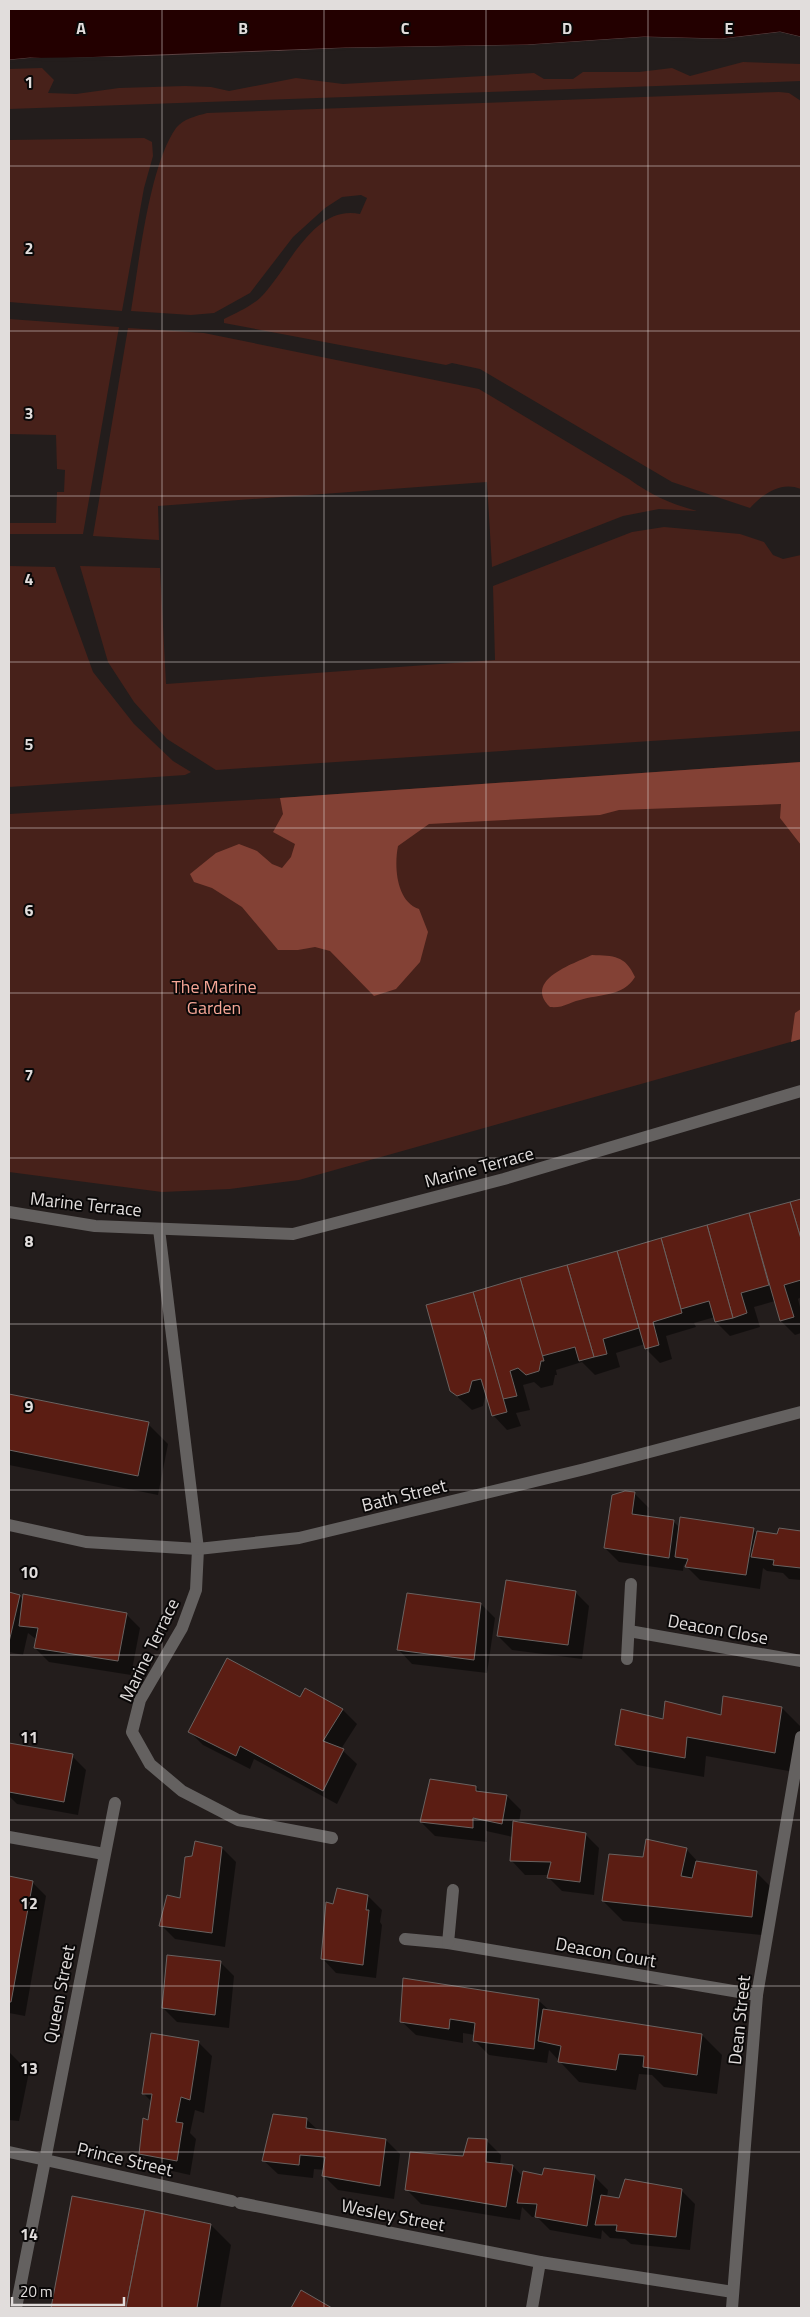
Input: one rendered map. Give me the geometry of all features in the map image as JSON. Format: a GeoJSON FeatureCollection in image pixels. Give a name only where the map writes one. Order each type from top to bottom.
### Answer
{"type":"FeatureCollection","features":[{"type":"Feature","properties":{"kind":"street","name":"Marine Terrace"},"geometry":{"type":"LineString","coordinates":[[9,1212],[95,1226],[293,1234],[504,1179],[801,1091]]}},
{"type":"Feature","properties":{"kind":"street","name":"Marine Terrace"},"geometry":{"type":"LineString","coordinates":[[160,1229],[198,1549],[196,1590],[182,1628],[140,1700],[132,1732],[150,1764],[182,1791],[238,1820],[332,1838]]}},
{"type":"Feature","properties":{"kind":"street","name":"Bath Street"},"geometry":{"type":"LineString","coordinates":[[9,1525],[86,1542],[198,1549],[299,1538],[585,1469],[801,1412]]}},
{"type":"Feature","properties":{"kind":"street"},"geometry":{"type":"LineString","coordinates":[[627,1660],[631,1584]]}},
{"type":"Feature","properties":{"kind":"street","name":"Deacon Close"},"geometry":{"type":"LineString","coordinates":[[629,1631],[801,1661]]}},
{"type":"Feature","properties":{"kind":"street","name":"Dean Street"},"geometry":{"type":"LineString","coordinates":[[732,2308],[757,1995],[801,1737]]}},
{"type":"Feature","properties":{"kind":"street","name":"Queen Street"},"geometry":{"type":"LineString","coordinates":[[16,2308],[115,1803]]}},
{"type":"Feature","properties":{"kind":"street"},"geometry":{"type":"LineString","coordinates":[[9,1837],[104,1854]]}},
{"type":"Feature","properties":{"kind":"street"},"geometry":{"type":"LineString","coordinates":[[448,1943],[453,1890]]}},
{"type":"Feature","properties":{"kind":"street","name":"Deacon Court"},"geometry":{"type":"LineString","coordinates":[[405,1939],[448,1943],[757,1995]]}},
{"type":"Feature","properties":{"kind":"street","name":"Prince Street"},"geometry":{"type":"LineString","coordinates":[[9,2152],[45,2158],[236,2202]]}},
{"type":"Feature","properties":{"kind":"street","name":"Wesley Street"},"geometry":{"type":"LineString","coordinates":[[236,2202],[540,2262],[734,2292]]}},
{"type":"Feature","properties":{"kind":"street"},"geometry":{"type":"LineString","coordinates":[[532,2308],[540,2262]]}},
{"type":"Feature","properties":{"kind":"green space"},"geometry":{"type":"Polygon","coordinates":[[[743,62],[801,64],[801,81],[9,109],[9,69],[42,68],[54,80],[48,93],[76,94],[119,88],[185,86],[211,87],[229,91],[296,78],[343,84],[534,73],[544,79],[573,79],[583,72],[639,72],[672,68],[690,76],[743,62]]]}},
{"type":"Feature","properties":{"kind":"green space"},"geometry":{"type":"Polygon","coordinates":[[[789,93],[801,101],[801,489],[787,486],[773,490],[750,508],[672,482],[480,369],[452,363],[446,365],[224,323],[224,319],[260,298],[302,242],[315,229],[328,219],[343,214],[360,214],[367,198],[361,195],[342,197],[325,208],[293,237],[250,293],[214,313],[191,315],[131,311],[146,216],[159,166],[176,128],[182,122],[194,117],[207,113],[789,93]]]}},
{"type":"Feature","properties":{"kind":"green space"},"geometry":{"type":"Polygon","coordinates":[[[144,138],[152,142],[153,156],[144,188],[122,311],[9,302],[9,140],[144,138]]]}},
{"type":"Feature","properties":{"kind":"green space"},"geometry":{"type":"Polygon","coordinates":[[[9,319],[119,327],[83,534],[9,534],[9,523],[56,523],[57,492],[64,492],[65,470],[57,469],[56,435],[9,434],[9,319]]]}},
{"type":"Feature","properties":{"kind":"green space"},"geometry":{"type":"Polygon","coordinates":[[[128,328],[204,333],[479,389],[645,490],[670,502],[697,511],[659,509],[623,516],[492,567],[487,482],[158,506],[159,540],[93,536],[128,328]]]}},
{"type":"Feature","properties":{"kind":"green space"},"geometry":{"type":"Polygon","coordinates":[[[664,527],[740,534],[764,542],[773,555],[783,559],[801,555],[801,731],[216,770],[167,739],[134,702],[108,662],[80,566],[160,568],[166,684],[495,660],[493,586],[632,532],[664,527]]]}},
{"type":"Feature","properties":{"kind":"green space"},"geometry":{"type":"Polygon","coordinates":[[[9,566],[55,567],[93,672],[134,724],[173,761],[191,772],[185,775],[9,787],[9,566]]]}},
{"type":"Feature","properties":{"kind":"green space","name":"The Marine Garden"},"geometry":{"type":"Polygon","coordinates":[[[801,762],[801,1039],[299,1180],[230,1189],[162,1192],[9,1172],[9,814],[280,798],[801,762]]]}},
{"type":"Feature","properties":{"kind":"shaded area"},"geometry":{"type":"Polygon","coordinates":[[[9,9],[801,9],[801,37],[780,32],[721,39],[644,37],[527,45],[345,48],[9,60],[9,9]]]}},
{"type":"Feature","properties":{"kind":"shaded area"},"geometry":{"type":"Polygon","coordinates":[[[801,762],[801,845],[780,818],[781,804],[619,810],[600,815],[429,824],[398,846],[396,863],[401,891],[411,905],[419,909],[428,932],[420,962],[396,989],[374,996],[330,951],[315,947],[298,950],[278,950],[242,907],[212,888],[194,882],[190,874],[216,853],[239,844],[257,851],[272,864],[282,868],[291,857],[295,844],[273,832],[283,814],[280,798],[801,762]]]}},
{"type":"Feature","properties":{"kind":"shaded area"},"geometry":{"type":"Polygon","coordinates":[[[592,955],[618,958],[627,964],[635,977],[624,988],[610,994],[580,1000],[563,1006],[550,1007],[543,997],[542,989],[546,981],[563,968],[592,955]]]}},
{"type":"Feature","properties":{"kind":"shaded area"},"geometry":{"type":"Polygon","coordinates":[[[801,1009],[801,1039],[791,1042],[795,1013],[801,1009]]]}},
{"type":"Feature","properties":{"kind":"pier"},"geometry":{"type":"Polygon","coordinates":[[[780,32],[801,37],[801,39],[780,35],[721,42],[644,39],[527,47],[346,50],[53,62],[30,60],[9,63],[9,60],[30,58],[172,56],[345,48],[527,45],[644,37],[721,39],[780,32]]]}},
{"type":"Feature","properties":{"kind":"building"},"geometry":{"type":"Polygon","coordinates":[[[801,1199],[801,1239],[790,1202],[801,1199]]]}},
{"type":"Feature","properties":{"kind":"building"},"geometry":{"type":"Polygon","coordinates":[[[790,1202],[801,1239],[801,1280],[784,1285],[794,1317],[780,1321],[749,1213],[790,1202]]]}},
{"type":"Feature","properties":{"kind":"building"},"geometry":{"type":"Polygon","coordinates":[[[749,1213],[769,1285],[741,1293],[747,1313],[733,1318],[707,1225],[749,1213]]]}},
{"type":"Feature","properties":{"kind":"building"},"geometry":{"type":"Polygon","coordinates":[[[707,1225],[733,1318],[715,1322],[709,1301],[681,1309],[661,1238],[707,1225]]]}},
{"type":"Feature","properties":{"kind":"building"},"geometry":{"type":"Polygon","coordinates":[[[661,1238],[682,1313],[653,1322],[659,1345],[645,1349],[617,1251],[661,1238]]]}},
{"type":"Feature","properties":{"kind":"building"},"geometry":{"type":"Polygon","coordinates":[[[617,1251],[639,1328],[603,1339],[607,1354],[594,1357],[567,1265],[617,1251]]]}},
{"type":"Feature","properties":{"kind":"building"},"geometry":{"type":"Polygon","coordinates":[[[567,1265],[594,1357],[579,1361],[575,1347],[542,1356],[520,1278],[567,1265]]]}},
{"type":"Feature","properties":{"kind":"building"},"geometry":{"type":"Polygon","coordinates":[[[520,1278],[544,1361],[541,1361],[539,1371],[526,1375],[518,1368],[510,1371],[517,1396],[503,1399],[473,1292],[520,1278]]]}},
{"type":"Feature","properties":{"kind":"building"},"geometry":{"type":"Polygon","coordinates":[[[473,1292],[507,1412],[492,1416],[481,1379],[472,1381],[469,1392],[457,1396],[450,1391],[426,1305],[473,1292]]]}},
{"type":"Feature","properties":{"kind":"building"},"geometry":{"type":"Polygon","coordinates":[[[9,1394],[149,1422],[138,1476],[9,1450],[9,1394]]]}},
{"type":"Feature","properties":{"kind":"building"},"geometry":{"type":"Polygon","coordinates":[[[625,1491],[635,1492],[632,1514],[674,1520],[669,1558],[604,1548],[612,1495],[625,1491]]]}},
{"type":"Feature","properties":{"kind":"building"},"geometry":{"type":"Polygon","coordinates":[[[680,1517],[754,1528],[746,1575],[685,1567],[688,1559],[675,1557],[680,1517]]]}},
{"type":"Feature","properties":{"kind":"building"},"geometry":{"type":"Polygon","coordinates":[[[779,1528],[801,1531],[801,1568],[773,1565],[774,1560],[751,1557],[757,1531],[777,1534],[779,1528]]]}},
{"type":"Feature","properties":{"kind":"building"},"geometry":{"type":"Polygon","coordinates":[[[506,1580],[576,1591],[568,1645],[497,1636],[506,1580]]]}},
{"type":"Feature","properties":{"kind":"building"},"geometry":{"type":"Polygon","coordinates":[[[9,1592],[20,1595],[9,1642],[9,1592]]]}},
{"type":"Feature","properties":{"kind":"building"},"geometry":{"type":"Polygon","coordinates":[[[407,1593],[481,1603],[474,1660],[397,1650],[407,1593]]]}},
{"type":"Feature","properties":{"kind":"building"},"geometry":{"type":"Polygon","coordinates":[[[23,1594],[127,1613],[118,1661],[34,1648],[38,1628],[19,1626],[23,1594]]]}},
{"type":"Feature","properties":{"kind":"building"},"geometry":{"type":"Polygon","coordinates":[[[227,1658],[300,1697],[305,1688],[343,1709],[323,1741],[344,1749],[323,1791],[240,1746],[236,1756],[188,1732],[227,1658]]]}},
{"type":"Feature","properties":{"kind":"building"},"geometry":{"type":"Polygon","coordinates":[[[723,1696],[782,1707],[775,1753],[687,1737],[685,1758],[615,1745],[621,1709],[663,1719],[665,1701],[721,1715],[723,1696]]]}},
{"type":"Feature","properties":{"kind":"building"},"geometry":{"type":"Polygon","coordinates":[[[9,1743],[73,1754],[64,1802],[9,1792],[9,1743]]]}},
{"type":"Feature","properties":{"kind":"building"},"geometry":{"type":"Polygon","coordinates":[[[430,1779],[476,1786],[476,1791],[507,1795],[502,1824],[473,1818],[473,1828],[420,1822],[430,1779]]]}},
{"type":"Feature","properties":{"kind":"building"},"geometry":{"type":"Polygon","coordinates":[[[513,1821],[586,1833],[580,1882],[547,1878],[551,1862],[510,1861],[513,1821]]]}},
{"type":"Feature","properties":{"kind":"building"},"geometry":{"type":"Polygon","coordinates":[[[646,1839],[687,1848],[681,1876],[692,1878],[696,1861],[757,1871],[752,1917],[602,1901],[609,1854],[643,1857],[646,1839]]]}},
{"type":"Feature","properties":{"kind":"building"},"geometry":{"type":"Polygon","coordinates":[[[195,1841],[222,1847],[212,1933],[159,1926],[167,1895],[180,1898],[185,1857],[192,1856],[195,1841]]]}},
{"type":"Feature","properties":{"kind":"building"},"geometry":{"type":"Polygon","coordinates":[[[9,1876],[33,1881],[11,2002],[9,2002],[9,1876]]]}},
{"type":"Feature","properties":{"kind":"building"},"geometry":{"type":"Polygon","coordinates":[[[337,1888],[368,1895],[366,1910],[369,1910],[363,1965],[321,1959],[326,1902],[333,1904],[337,1888]]]}},
{"type":"Feature","properties":{"kind":"building"},"geometry":{"type":"Polygon","coordinates":[[[167,1955],[221,1961],[215,2015],[162,2008],[167,1955]]]}},
{"type":"Feature","properties":{"kind":"building"},"geometry":{"type":"Polygon","coordinates":[[[403,1978],[539,1999],[534,2049],[473,2041],[475,2023],[450,2019],[449,2029],[400,2022],[403,1978]]]}},
{"type":"Feature","properties":{"kind":"building"},"geometry":{"type":"Polygon","coordinates":[[[543,2009],[702,2034],[697,2075],[643,2067],[644,2056],[619,2054],[616,2070],[558,2062],[561,2046],[538,2041],[543,2009]]]}},
{"type":"Feature","properties":{"kind":"building"},"geometry":{"type":"Polygon","coordinates":[[[151,2033],[199,2041],[190,2100],[181,2097],[176,2122],[183,2123],[177,2161],[139,2154],[143,2118],[148,2120],[152,2094],[142,2094],[151,2033]]]}},
{"type":"Feature","properties":{"kind":"building"},"geometry":{"type":"Polygon","coordinates":[[[273,2114],[307,2118],[306,2128],[386,2139],[380,2186],[322,2176],[325,2157],[300,2155],[299,2165],[262,2161],[273,2114]]]}},
{"type":"Feature","properties":{"kind":"building"},"geometry":{"type":"Polygon","coordinates":[[[468,2138],[487,2139],[486,2162],[513,2165],[506,2207],[405,2190],[410,2152],[463,2156],[468,2138]]]}},
{"type":"Feature","properties":{"kind":"building"},"geometry":{"type":"Polygon","coordinates":[[[544,2168],[595,2175],[587,2226],[535,2217],[537,2204],[517,2203],[523,2171],[542,2175],[544,2168]]]}},
{"type":"Feature","properties":{"kind":"building"},"geometry":{"type":"Polygon","coordinates":[[[625,2179],[682,2189],[676,2237],[616,2231],[617,2225],[595,2225],[601,2195],[619,2198],[625,2179]]]}},
{"type":"Feature","properties":{"kind":"building"},"geometry":{"type":"Polygon","coordinates":[[[72,2196],[145,2210],[126,2308],[51,2308],[72,2196]]]}},
{"type":"Feature","properties":{"kind":"building"},"geometry":{"type":"Polygon","coordinates":[[[145,2210],[211,2224],[197,2308],[126,2308],[145,2210]]]}},
{"type":"Feature","properties":{"kind":"building"},"geometry":{"type":"Polygon","coordinates":[[[301,2290],[332,2308],[291,2308],[301,2290]]]}}]}
